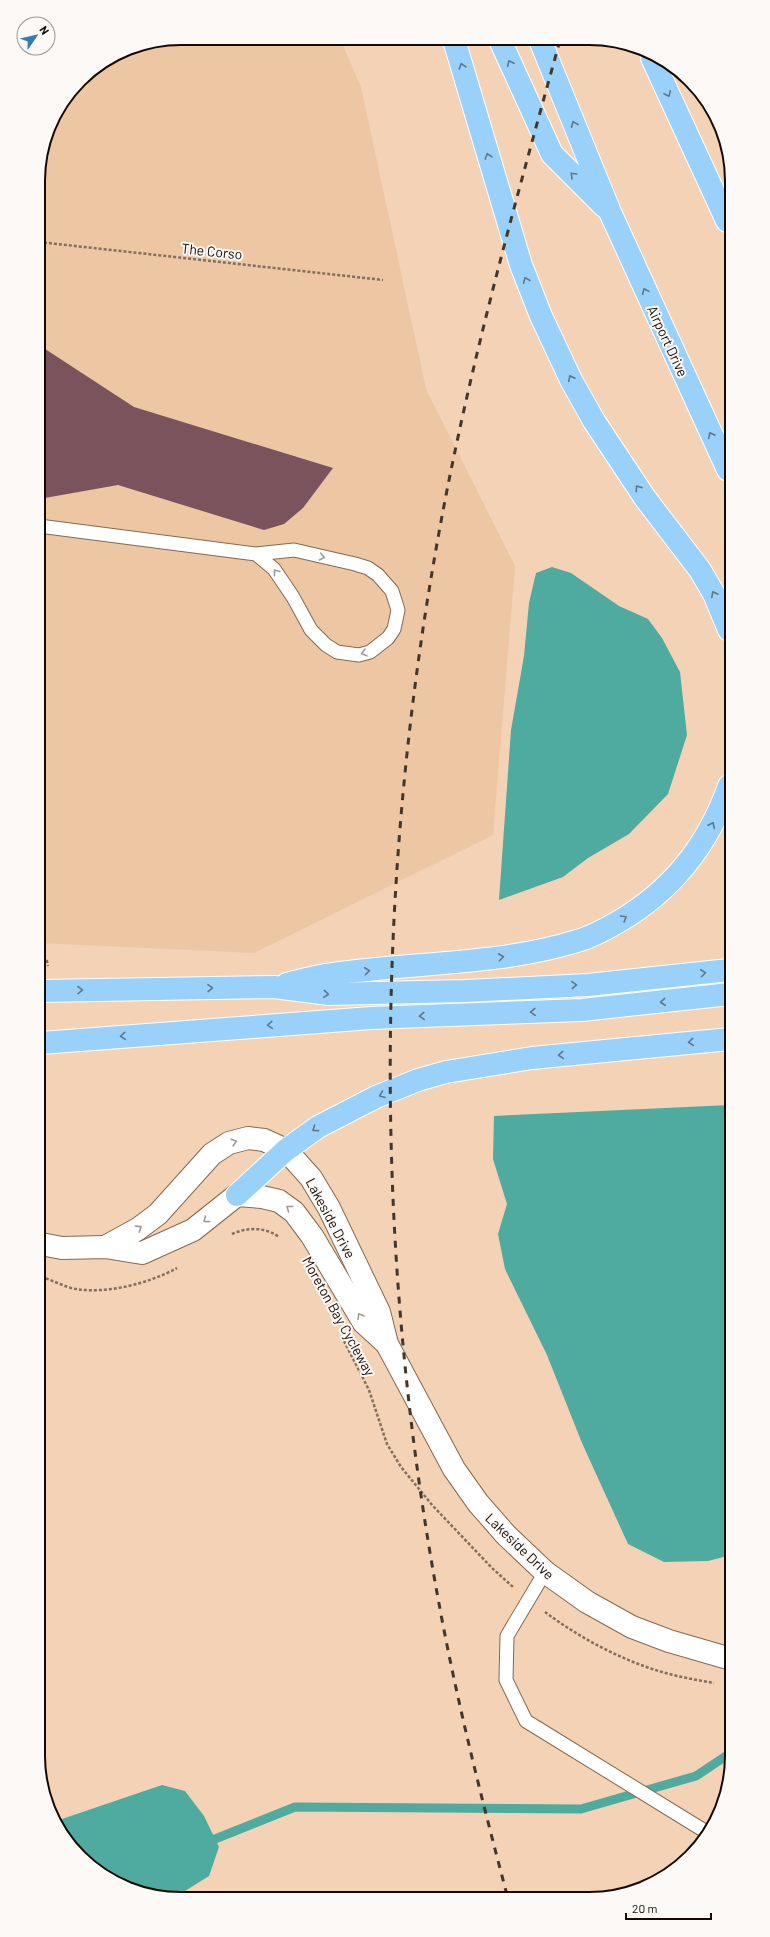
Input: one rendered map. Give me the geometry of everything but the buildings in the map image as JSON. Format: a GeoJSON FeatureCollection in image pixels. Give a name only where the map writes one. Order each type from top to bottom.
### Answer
{"type":"FeatureCollection","features":[{"type":"Feature","properties":{"kind":"main road"},"geometry":{"type":"LineString","coordinates":[[455,45],[520,265],[541,316],[571,380],[594,421],[645,498],[700,570],[714,594],[725,622]]}},
{"type":"Feature","properties":{"kind":"main road","name":"Airport Drive"},"geometry":{"type":"LineString","coordinates":[[502,45],[552,154],[610,212]]}},
{"type":"Feature","properties":{"kind":"main road","name":"Airport Drive"},"geometry":{"type":"LineString","coordinates":[[542,45],[610,212],[725,463]]}},
{"type":"Feature","properties":{"kind":"main road"},"geometry":{"type":"LineString","coordinates":[[654,62],[725,217]]}},
{"type":"Feature","properties":{"kind":"main road"},"geometry":{"type":"LineString","coordinates":[[274,987],[325,975],[508,956],[550,949],[579,941],[606,929],[628,916],[652,899],[671,882],[690,861],[704,840],[725,795]]}},
{"type":"Feature","properties":{"kind":"main road"},"geometry":{"type":"LineString","coordinates":[[45,991],[274,987],[329,994],[508,989],[670,978],[725,971]]}},
{"type":"Feature","properties":{"kind":"main road"},"geometry":{"type":"LineString","coordinates":[[45,1043],[371,1018],[582,1010],[725,995]]}},
{"type":"Feature","properties":{"kind":"main road"},"geometry":{"type":"LineString","coordinates":[[237,1195],[286,1150],[318,1127],[347,1111],[418,1080],[446,1072],[532,1058],[725,1039]]}},
{"type":"Feature","properties":{"kind":"street","name":"Lakeside Drive"},"geometry":{"type":"LineString","coordinates":[[104,1247],[138,1229],[158,1214],[212,1154],[229,1143],[248,1138],[259,1140],[286,1150],[311,1178],[329,1208],[378,1312],[387,1344],[440,1444],[474,1498],[506,1535],[545,1572],[587,1602],[632,1627],[669,1641],[725,1657]]}},
{"type":"Feature","properties":{"kind":"street","name":"Lakeside Drive"},"geometry":{"type":"LineString","coordinates":[[45,1245],[62,1248],[104,1247],[142,1253],[193,1230],[237,1195],[262,1197],[278,1201],[294,1212],[316,1242],[364,1323],[387,1344]]}},
{"type":"Feature","properties":{"kind":"lane"},"geometry":{"type":"LineString","coordinates":[[45,527],[256,554],[294,550],[368,568],[386,583],[396,600],[398,610],[394,630],[388,638],[370,652],[358,655],[337,652],[326,645],[312,630],[293,597],[274,569],[256,554]]}},
{"type":"Feature","properties":{"kind":"lane"},"geometry":{"type":"LineString","coordinates":[[545,1572],[507,1636],[506,1680],[526,1721],[702,1830]]}},
{"type":"Feature","properties":{"kind":"path","name":"The Corso"},"geometry":{"type":"LineString","coordinates":[[45,243],[383,280]]}},
{"type":"Feature","properties":{"kind":"path"},"geometry":{"type":"LineString","coordinates":[[230,1235],[243,1230],[253,1229],[269,1232],[281,1238]]}},
{"type":"Feature","properties":{"kind":"path"},"geometry":{"type":"LineString","coordinates":[[45,1278],[78,1289],[118,1287],[146,1281],[180,1266]]}},
{"type":"Feature","properties":{"kind":"path","name":"Moreton Bay Cycleway"},"geometry":{"type":"LineString","coordinates":[[342,1339],[366,1383],[387,1444],[401,1467],[450,1525],[492,1568],[528,1599],[572,1631],[638,1664],[665,1673],[720,1684]]}},
{"type":"Feature","properties":{"kind":"shaded area"},"geometry":{"type":"Polygon","coordinates":[[[172,45],[343,45],[361,87],[426,389],[515,566],[493,835],[254,953],[45,943],[45,172],[52,137],[68,105],[79,91],[98,73],[129,55],[172,45]]]}},
{"type":"Feature","properties":{"kind":"water"},"geometry":{"type":"Polygon","coordinates":[[[552,567],[571,573],[619,606],[648,619],[662,638],[680,672],[687,735],[668,794],[629,834],[588,858],[563,877],[499,900],[511,730],[524,656],[529,603],[536,573],[552,567]]]}},
{"type":"Feature","properties":{"kind":"water"},"geometry":{"type":"Polygon","coordinates":[[[725,1105],[725,1557],[708,1561],[664,1562],[628,1544],[582,1443],[547,1355],[505,1269],[498,1234],[507,1204],[493,1159],[494,1116],[725,1105]]]}},
{"type":"Feature","properties":{"kind":"water"},"geometry":{"type":"Polygon","coordinates":[[[162,1785],[185,1791],[204,1816],[219,1847],[209,1876],[183,1892],[154,1889],[129,1882],[98,1864],[73,1839],[61,1819],[162,1785]]]}},
{"type":"Feature","properties":{"kind":"waterway"},"geometry":{"type":"LineString","coordinates":[[205,1843],[295,1807],[581,1809],[696,1776],[725,1757]]}},
{"type":"Feature","properties":{"kind":"railway"},"geometry":{"type":"LineString","coordinates":[[506,1892],[463,1717],[440,1609],[419,1479],[403,1347],[394,1215],[390,1082],[393,950],[401,817],[415,686],[435,555],[447,490],[475,361],[559,45]]}}]}
